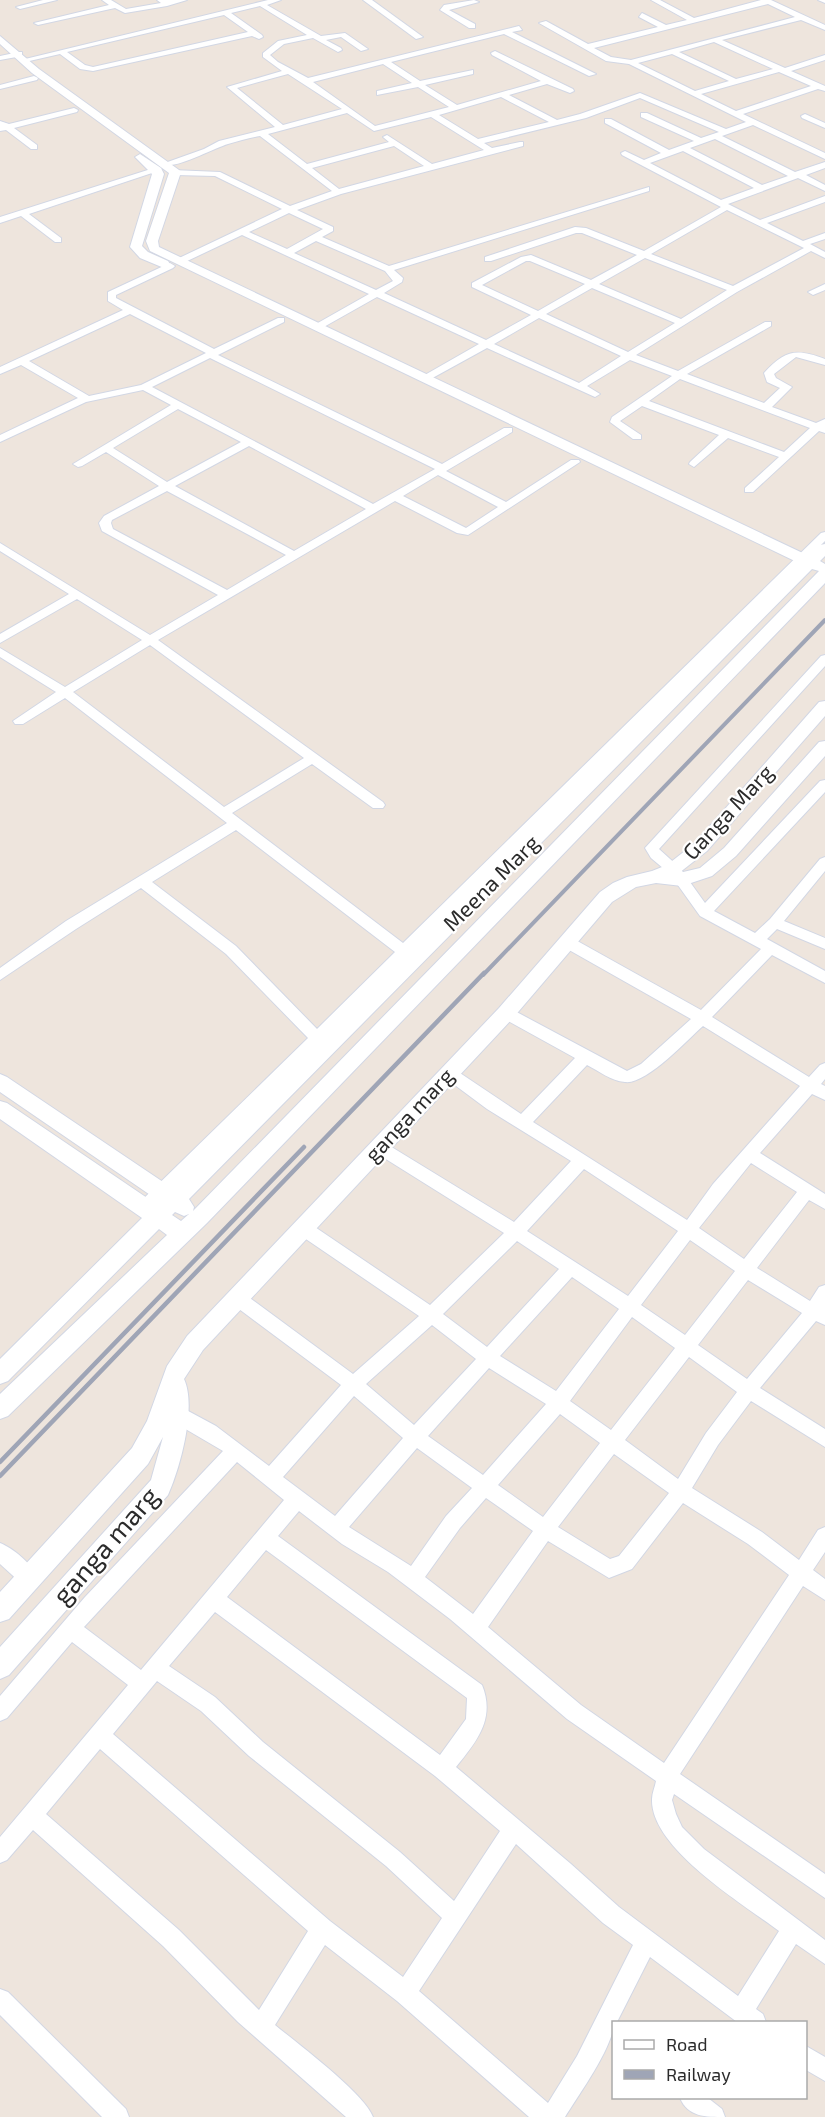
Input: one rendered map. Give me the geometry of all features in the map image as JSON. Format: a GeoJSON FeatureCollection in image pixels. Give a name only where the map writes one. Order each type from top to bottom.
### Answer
{"type":"FeatureCollection","features":[{"type":"Feature","properties":{"kind":"street"},"geometry":{"type":"LineString","coordinates":[[20,8],[53,0]]}},
{"type":"Feature","properties":{"kind":"street"},"geometry":{"type":"LineString","coordinates":[[106,0],[134,17]]}},
{"type":"Feature","properties":{"kind":"street"},"geometry":{"type":"LineString","coordinates":[[125,10],[183,0]]}},
{"type":"Feature","properties":{"kind":"street"},"geometry":{"type":"LineString","coordinates":[[0,58],[61,51],[277,0]]}},
{"type":"Feature","properties":{"kind":"street"},"geometry":{"type":"LineString","coordinates":[[367,0],[419,37]]}},
{"type":"Feature","properties":{"kind":"street"},"geometry":{"type":"LineString","coordinates":[[471,0],[475,2],[447,7],[444,10],[472,26]]}},
{"type":"Feature","properties":{"kind":"street"},"geometry":{"type":"LineString","coordinates":[[655,0],[694,21]]}},
{"type":"Feature","properties":{"kind":"street"},"geometry":{"type":"LineString","coordinates":[[587,47],[767,1],[825,28]]}},
{"type":"Feature","properties":{"kind":"street"},"geometry":{"type":"LineString","coordinates":[[261,4],[338,50]]}},
{"type":"Feature","properties":{"kind":"street"},"geometry":{"type":"LineString","coordinates":[[38,23],[114,6]]}},
{"type":"Feature","properties":{"kind":"street"},"geometry":{"type":"LineString","coordinates":[[225,12],[272,46]]}},
{"type":"Feature","properties":{"kind":"street"},"geometry":{"type":"LineString","coordinates":[[642,15],[665,28]]}},
{"type":"Feature","properties":{"kind":"street"},"geometry":{"type":"LineString","coordinates":[[631,62],[803,17]]}},
{"type":"Feature","properties":{"kind":"street"},"geometry":{"type":"LineString","coordinates":[[543,23],[609,59],[631,62],[825,156]]}},
{"type":"Feature","properties":{"kind":"street"},"geometry":{"type":"LineString","coordinates":[[142,24],[151,30]]}},
{"type":"Feature","properties":{"kind":"street"},"geometry":{"type":"LineString","coordinates":[[674,26],[684,31]]}},
{"type":"Feature","properties":{"kind":"street"},"geometry":{"type":"LineString","coordinates":[[307,81],[519,28]]}},
{"type":"Feature","properties":{"kind":"street"},"geometry":{"type":"LineString","coordinates":[[506,32],[592,74]]}},
{"type":"Feature","properties":{"kind":"street"},"geometry":{"type":"LineString","coordinates":[[61,51],[83,68],[93,69],[158,52],[254,33]]}},
{"type":"Feature","properties":{"kind":"street"},"geometry":{"type":"LineString","coordinates":[[364,49],[342,35],[317,37],[272,46],[266,55],[275,64],[307,81],[431,167]]}},
{"type":"Feature","properties":{"kind":"street"},"geometry":{"type":"LineString","coordinates":[[694,37],[704,43]]}},
{"type":"Feature","properties":{"kind":"street"},"geometry":{"type":"LineString","coordinates":[[0,39],[22,57],[36,76]]}},
{"type":"Feature","properties":{"kind":"street"},"geometry":{"type":"LineString","coordinates":[[715,40],[822,88]]}},
{"type":"Feature","properties":{"kind":"street"},"geometry":{"type":"LineString","coordinates":[[672,51],[736,82]]}},
{"type":"Feature","properties":{"kind":"street"},"geometry":{"type":"LineString","coordinates":[[495,53],[570,91]]}},
{"type":"Feature","properties":{"kind":"street"},"geometry":{"type":"LineString","coordinates":[[694,94],[825,57]]}},
{"type":"Feature","properties":{"kind":"street"},"geometry":{"type":"LineString","coordinates":[[385,62],[456,108]]}},
{"type":"Feature","properties":{"kind":"street"},"geometry":{"type":"LineString","coordinates":[[282,128],[231,87],[289,71]]}},
{"type":"Feature","properties":{"kind":"street"},"geometry":{"type":"LineString","coordinates":[[380,93],[470,72]]}},
{"type":"Feature","properties":{"kind":"street"},"geometry":{"type":"LineString","coordinates":[[36,76],[34,81],[74,110],[166,169],[217,174],[329,227],[327,233],[287,253]]}},
{"type":"Feature","properties":{"kind":"street"},"geometry":{"type":"LineString","coordinates":[[0,87],[36,76],[46,77],[166,169]]}},
{"type":"Feature","properties":{"kind":"street"},"geometry":{"type":"LineString","coordinates":[[374,129],[548,81]]}},
{"type":"Feature","properties":{"kind":"street"},"geometry":{"type":"LineString","coordinates":[[735,114],[822,88]]}},
{"type":"Feature","properties":{"kind":"street"},"geometry":{"type":"LineString","coordinates":[[503,95],[555,122]]}},
{"type":"Feature","properties":{"kind":"street"},"geometry":{"type":"LineString","coordinates":[[477,142],[583,116],[640,95],[728,133]]}},
{"type":"Feature","properties":{"kind":"street"},"geometry":{"type":"LineString","coordinates":[[2,126],[74,110]]}},
{"type":"Feature","properties":{"kind":"street"},"geometry":{"type":"LineString","coordinates":[[0,220],[166,169],[222,143],[349,110]]}},
{"type":"Feature","properties":{"kind":"street"},"geometry":{"type":"LineString","coordinates":[[432,114],[491,151]]}},
{"type":"Feature","properties":{"kind":"street"},"geometry":{"type":"LineString","coordinates":[[644,115],[702,142]]}},
{"type":"Feature","properties":{"kind":"street"},"geometry":{"type":"LineString","coordinates":[[805,116],[825,126]]}},
{"type":"Feature","properties":{"kind":"street"},"geometry":{"type":"LineString","coordinates":[[608,121],[669,153]]}},
{"type":"Feature","properties":{"kind":"street"},"geometry":{"type":"LineString","coordinates":[[645,162],[753,122]]}},
{"type":"Feature","properties":{"kind":"street"},"geometry":{"type":"LineString","coordinates":[[2,126],[34,147]]}},
{"type":"Feature","properties":{"kind":"street"},"geometry":{"type":"LineString","coordinates":[[262,133],[338,192]]}},
{"type":"Feature","properties":{"kind":"street"},"geometry":{"type":"LineString","coordinates":[[717,137],[825,188]]}},
{"type":"Feature","properties":{"kind":"street"},"geometry":{"type":"LineString","coordinates":[[305,167],[395,143]]}},
{"type":"Feature","properties":{"kind":"street"},"geometry":{"type":"LineString","coordinates":[[506,507],[440,470],[130,310],[111,299],[111,294],[290,209],[338,192],[520,144]]}},
{"type":"Feature","properties":{"kind":"street"},"geometry":{"type":"LineString","coordinates":[[684,148],[760,188]]}},
{"type":"Feature","properties":{"kind":"street"},"geometry":{"type":"LineString","coordinates":[[625,153],[825,255]]}},
{"type":"Feature","properties":{"kind":"street"},"geometry":{"type":"LineString","coordinates":[[427,378],[645,255],[724,205],[760,188],[825,165]]}},
{"type":"Feature","properties":{"kind":"street"},"geometry":{"type":"LineString","coordinates":[[166,169],[136,247],[144,255],[175,263],[319,326],[810,569]]}},
{"type":"Feature","properties":{"kind":"street"},"geometry":{"type":"LineString","coordinates":[[388,269],[646,189]]}},
{"type":"Feature","properties":{"kind":"street"},"geometry":{"type":"LineString","coordinates":[[761,222],[825,199]]}},
{"type":"Feature","properties":{"kind":"street"},"geometry":{"type":"LineString","coordinates":[[23,213],[58,240]]}},
{"type":"Feature","properties":{"kind":"street"},"geometry":{"type":"LineString","coordinates":[[488,259],[575,230],[583,230],[734,290]]}},
{"type":"Feature","properties":{"kind":"street"},"geometry":{"type":"LineString","coordinates":[[242,232],[595,394]]}},
{"type":"Feature","properties":{"kind":"street"},"geometry":{"type":"LineString","coordinates":[[579,387],[825,236]]}},
{"type":"Feature","properties":{"kind":"street"},"geometry":{"type":"LineString","coordinates":[[317,238],[388,269],[399,278],[398,281],[377,294],[319,326]]}},
{"type":"Feature","properties":{"kind":"street"},"geometry":{"type":"LineString","coordinates":[[683,323],[531,258],[524,259],[475,285],[629,356],[765,408],[822,426]]}},
{"type":"Feature","properties":{"kind":"street"},"geometry":{"type":"LineString","coordinates":[[175,263],[280,320],[508,430],[810,569]]}},
{"type":"Feature","properties":{"kind":"street"},"geometry":{"type":"LineString","coordinates":[[813,292],[825,287]]}},
{"type":"Feature","properties":{"kind":"street"},"geometry":{"type":"LineString","coordinates":[[0,371],[130,310]]}},
{"type":"Feature","properties":{"kind":"street"},"geometry":{"type":"LineString","coordinates":[[0,439],[69,405],[144,387],[280,320]]}},
{"type":"Feature","properties":{"kind":"street"},"geometry":{"type":"LineString","coordinates":[[637,437],[615,422],[616,419],[679,375],[768,324]]}},
{"type":"Feature","properties":{"kind":"street"},"geometry":{"type":"LineString","coordinates":[[765,408],[787,387],[771,380],[769,373],[793,354],[800,353],[825,362]]}},
{"type":"Feature","properties":{"kind":"street"},"geometry":{"type":"LineString","coordinates":[[21,361],[87,399]]}},
{"type":"Feature","properties":{"kind":"street"},"geometry":{"type":"LineString","coordinates":[[144,387],[374,509]]}},
{"type":"Feature","properties":{"kind":"street"},"geometry":{"type":"LineString","coordinates":[[642,402],[785,456]]}},
{"type":"Feature","properties":{"kind":"street"},"geometry":{"type":"LineString","coordinates":[[78,464],[178,405]]}},
{"type":"Feature","properties":{"kind":"street"},"geometry":{"type":"LineString","coordinates":[[748,490],[822,426]]}},
{"type":"Feature","properties":{"kind":"street"},"geometry":{"type":"LineString","coordinates":[[19,721],[150,640],[508,430]]}},
{"type":"Feature","properties":{"kind":"street"},"geometry":{"type":"LineString","coordinates":[[694,464],[726,434]]}},
{"type":"Feature","properties":{"kind":"street"},"geometry":{"type":"LineString","coordinates":[[227,595],[108,531],[105,523],[108,518],[249,442]]}},
{"type":"Feature","properties":{"kind":"street"},"geometry":{"type":"LineString","coordinates":[[106,448],[168,487],[294,555]]}},
{"type":"Feature","properties":{"kind":"street"},"geometry":{"type":"LineString","coordinates":[[395,496],[468,532],[575,462]]}},
{"type":"Feature","properties":{"kind":"street"},"geometry":{"type":"LineString","coordinates":[[0,1409],[183,1234],[438,973],[810,569],[825,535]]}},
{"type":"Feature","properties":{"kind":"street"},"geometry":{"type":"LineString","coordinates":[[0,546],[150,640],[378,805]]}},
{"type":"Feature","properties":{"kind":"street","name":"Meena Marg"},"geometry":{"type":"LineString","coordinates":[[0,1374],[151,1213],[409,956],[810,569],[825,548]]}},
{"type":"Feature","properties":{"kind":"street"},"geometry":{"type":"LineString","coordinates":[[0,639],[76,595]]}},
{"type":"Feature","properties":{"kind":"street"},"geometry":{"type":"LineString","coordinates":[[0,652],[65,692],[409,956],[438,973]]}},
{"type":"Feature","properties":{"kind":"street"},"geometry":{"type":"LineString","coordinates":[[825,659],[652,848],[653,853],[670,875],[694,903],[705,912],[825,978]]}},
{"type":"Feature","properties":{"kind":"street","name":"Ganga Marg"},"geometry":{"type":"LineString","coordinates":[[670,875],[701,847],[825,706]]}},
{"type":"Feature","properties":{"kind":"street","name":"Ganga Marg"},"geometry":{"type":"LineString","coordinates":[[670,875],[706,872],[730,852],[825,746]]}},
{"type":"Feature","properties":{"kind":"street"},"geometry":{"type":"LineString","coordinates":[[223,813],[314,757]]}},
{"type":"Feature","properties":{"kind":"street"},"geometry":{"type":"LineString","coordinates":[[705,912],[825,784]]}},
{"type":"Feature","properties":{"kind":"street"},"geometry":{"type":"LineString","coordinates":[[0,975],[141,881],[236,824]]}},
{"type":"Feature","properties":{"kind":"street"},"geometry":{"type":"LineString","coordinates":[[756,941],[775,923],[825,862]]}},
{"type":"Feature","properties":{"kind":"street","name":"ganga marg"},"geometry":{"type":"LineString","coordinates":[[0,1666],[160,1487],[173,1454],[169,1411],[174,1373],[195,1342],[506,1013],[606,897],[619,887],[633,881],[670,875]]}},
{"type":"Feature","properties":{"kind":"street"},"geometry":{"type":"LineString","coordinates":[[141,881],[231,950],[317,1038]]}},
{"type":"Feature","properties":{"kind":"street"},"geometry":{"type":"LineString","coordinates":[[775,923],[825,944]]}},
{"type":"Feature","properties":{"kind":"street"},"geometry":{"type":"LineString","coordinates":[[567,942],[702,1018],[818,1090]]}},
{"type":"Feature","properties":{"kind":"street"},"geometry":{"type":"LineString","coordinates":[[506,1013],[618,1075],[628,1077],[635,1075],[702,1018],[770,949]]}},
{"type":"Feature","properties":{"kind":"street"},"geometry":{"type":"LineString","coordinates":[[168,1197],[317,1038],[409,956]]}},
{"type":"Feature","properties":{"kind":"street"},"geometry":{"type":"LineString","coordinates":[[523,1122],[585,1057]]}},
{"type":"Feature","properties":{"kind":"street"},"geometry":{"type":"LineString","coordinates":[[413,1579],[453,1522],[513,1457],[558,1402],[687,1230],[749,1154],[818,1090],[825,1069]]}},
{"type":"Feature","properties":{"kind":"street"},"geometry":{"type":"LineString","coordinates":[[449,1073],[484,1100],[627,1188],[687,1230],[819,1315]]}},
{"type":"Feature","properties":{"kind":"street"},"geometry":{"type":"LineString","coordinates":[[0,1082],[200,1217]]}},
{"type":"Feature","properties":{"kind":"street"},"geometry":{"type":"LineString","coordinates":[[0,1109],[183,1234]]}},
{"type":"Feature","properties":{"kind":"street"},"geometry":{"type":"LineString","coordinates":[[379,1147],[515,1231],[631,1307],[748,1390],[825,1439]]}},
{"type":"Feature","properties":{"kind":"street"},"geometry":{"type":"LineString","coordinates":[[749,1154],[825,1202]]}},
{"type":"Feature","properties":{"kind":"street"},"geometry":{"type":"LineString","coordinates":[[270,1478],[353,1384],[405,1341],[581,1161]]}},
{"type":"Feature","properties":{"kind":"street"},"geometry":{"type":"LineString","coordinates":[[475,1628],[545,1529],[807,1191]]}},
{"type":"Feature","properties":{"kind":"street"},"geometry":{"type":"LineString","coordinates":[[303,1228],[430,1314],[488,1358],[558,1402],[680,1491],[755,1538],[825,1591]]}},
{"type":"Feature","properties":{"kind":"street"},"geometry":{"type":"LineString","coordinates":[[336,1528],[415,1437],[570,1268]]}},
{"type":"Feature","properties":{"kind":"street"},"geometry":{"type":"LineString","coordinates":[[237,1298],[353,1384],[415,1437],[545,1529],[609,1569],[625,1563],[680,1491],[712,1439],[748,1390],[819,1315],[825,1292]]}},
{"type":"Feature","properties":{"kind":"street"},"geometry":{"type":"LineString","coordinates":[[169,1411],[236,1450],[336,1528],[413,1579],[574,1712],[825,1887]]}},
{"type":"Feature","properties":{"kind":"street","name":"ganga marg"},"geometry":{"type":"LineString","coordinates":[[0,1610],[140,1456],[157,1425],[169,1411]]}},
{"type":"Feature","properties":{"kind":"street"},"geometry":{"type":"LineString","coordinates":[[0,1711],[92,1604],[236,1450]]}},
{"type":"Feature","properties":{"kind":"street"},"geometry":{"type":"LineString","coordinates":[[0,1853],[297,1499]]}},
{"type":"Feature","properties":{"kind":"street"},"geometry":{"type":"LineString","coordinates":[[825,1536],[667,1776],[662,1800],[666,1817],[675,1834],[697,1856],[825,1953]]}},
{"type":"Feature","properties":{"kind":"street"},"geometry":{"type":"LineString","coordinates":[[265,1538],[475,1692],[480,1702],[479,1711],[466,1737],[442,1769]]}},
{"type":"Feature","properties":{"kind":"street"},"geometry":{"type":"LineString","coordinates":[[0,1552],[29,1578]]}},
{"type":"Feature","properties":{"kind":"street"},"geometry":{"type":"LineString","coordinates":[[213,1599],[442,1769],[611,1914],[748,2017],[793,1929]]}},
{"type":"Feature","properties":{"kind":"street"},"geometry":{"type":"LineString","coordinates":[[71,1629],[141,1683]]}},
{"type":"Feature","properties":{"kind":"street"},"geometry":{"type":"LineString","coordinates":[[154,1667],[208,1704],[256,1749],[393,1859],[456,1917]]}},
{"type":"Feature","properties":{"kind":"street"},"geometry":{"type":"LineString","coordinates":[[98,1734],[322,1929],[405,1993],[546,2117]]}},
{"type":"Feature","properties":{"kind":"street"},"geometry":{"type":"LineString","coordinates":[[31,1815],[171,1938],[261,2027],[362,2117]]}},
{"type":"Feature","properties":{"kind":"street"},"geometry":{"type":"LineString","coordinates":[[405,1993],[514,1829]]}},
{"type":"Feature","properties":{"kind":"street"},"geometry":{"type":"LineString","coordinates":[[261,2027],[322,1929]]}},
{"type":"Feature","properties":{"kind":"street"},"geometry":{"type":"LineString","coordinates":[[612,2021],[647,1940]]}},
{"type":"Feature","properties":{"kind":"street"},"geometry":{"type":"LineString","coordinates":[[0,2000],[118,2117]]}},
{"type":"Feature","properties":{"kind":"street"},"geometry":{"type":"LineString","coordinates":[[552,2117],[609,2028]]}},
{"type":"Feature","properties":{"kind":"street"},"geometry":{"type":"LineString","coordinates":[[807,2058],[825,2070]]}},
{"type":"Feature","properties":{"kind":"street"},"geometry":{"type":"LineString","coordinates":[[693,2099],[714,2117]]}},
{"type":"Feature","properties":{"kind":"railway"},"geometry":{"type":"LineString","coordinates":[[483,975],[825,620]]}},
{"type":"Feature","properties":{"kind":"railway"},"geometry":{"type":"LineString","coordinates":[[0,1476],[484,973]]}},
{"type":"Feature","properties":{"kind":"railway"},"geometry":{"type":"LineString","coordinates":[[0,1462],[304,1147]]}}]}
